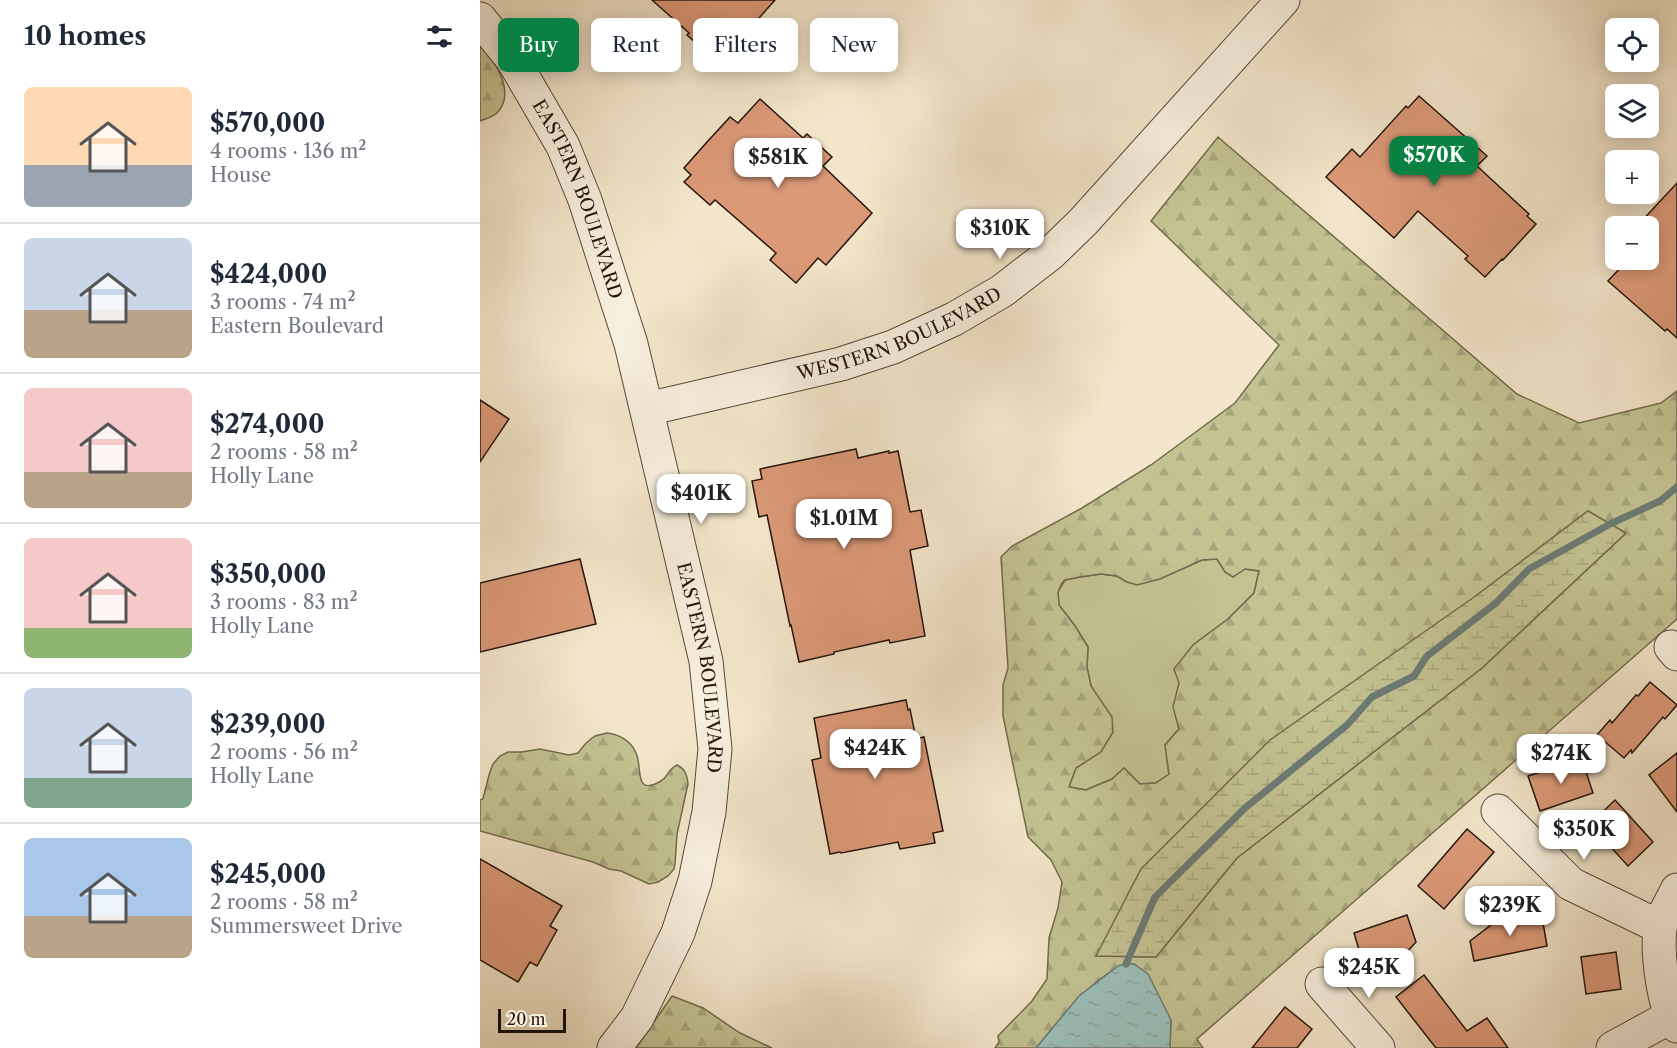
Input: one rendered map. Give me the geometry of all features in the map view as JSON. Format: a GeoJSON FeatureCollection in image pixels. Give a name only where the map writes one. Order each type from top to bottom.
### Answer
{"type":"FeatureCollection","features":[{"type":"Feature","properties":{"kind":"street","name":"WESTERN BOULEVARD"},"geometry":{"type":"LineString","coordinates":[[646,409],[841,364],[893,347],[954,319],[1002,291],[1050,254],[1083,222],[1283,0]]}},
{"type":"Feature","properties":{"kind":"street","name":"EASTERN BOULEVARD"},"geometry":{"type":"LineString","coordinates":[[480,19],[513,60],[562,146],[585,200],[627,333],[706,661],[715,749],[710,812],[695,881],[678,933],[638,1018],[614,1048]]}},
{"type":"Feature","properties":{"kind":"street"},"geometry":{"type":"LineString","coordinates":[[1498,811],[1571,885],[1660,927]]}},
{"type":"Feature","properties":{"kind":"street"},"geometry":{"type":"LineString","coordinates":[[1613,1048],[1674,1021],[1661,976],[1660,927],[1677,890]]}},
{"type":"Feature","properties":{"kind":"street"},"geometry":{"type":"LineString","coordinates":[[1322,984],[1378,1048]]}},
{"type":"Feature","properties":{"kind":"green space"},"geometry":{"type":"Polygon","coordinates":[[[480,43],[497,67],[505,96],[503,105],[497,113],[480,121],[480,43]]]}},
{"type":"Feature","properties":{"kind":"green space"},"geometry":{"type":"Polygon","coordinates":[[[1218,137],[1517,394],[1579,423],[1661,403],[1677,391],[1677,619],[1197,1039],[1203,1048],[1170,1048],[1171,1020],[1134,964],[1121,967],[1094,984],[1067,1011],[1036,1048],[995,1048],[999,1042],[998,1036],[1032,1001],[1047,979],[1049,938],[1058,908],[1062,882],[1051,860],[1028,837],[1003,716],[1003,685],[1008,668],[1001,557],[1012,546],[1082,508],[1151,465],[1235,403],[1279,345],[1151,221],[1218,137]],[[1588,511],[1477,595],[1096,956],[1156,957],[1237,858],[1482,668],[1625,534],[1588,511]],[[1217,559],[1202,560],[1160,579],[1137,585],[1117,576],[1101,574],[1065,580],[1062,583],[1058,592],[1059,605],[1088,647],[1087,667],[1091,686],[1112,717],[1113,732],[1101,752],[1076,768],[1069,787],[1086,790],[1112,779],[1124,768],[1140,784],[1156,783],[1169,774],[1165,745],[1179,729],[1173,707],[1179,683],[1174,669],[1193,645],[1228,619],[1254,593],[1259,571],[1245,569],[1233,577],[1225,572],[1217,559]]]}},
{"type":"Feature","properties":{"kind":"green space"},"geometry":{"type":"Polygon","coordinates":[[[1588,511],[1626,533],[1482,668],[1237,858],[1156,957],[1096,956],[1141,869],[1270,740],[1477,595],[1588,511]]]}},
{"type":"Feature","properties":{"kind":"green space"},"geometry":{"type":"Polygon","coordinates":[[[1217,559],[1225,572],[1245,569],[1259,571],[1254,593],[1228,619],[1193,645],[1179,683],[1174,707],[1179,729],[1165,745],[1169,775],[1156,783],[1140,784],[1124,768],[1112,779],[1086,790],[1069,787],[1076,768],[1101,751],[1113,732],[1091,686],[1087,668],[1088,647],[1059,605],[1058,592],[1065,580],[1101,574],[1117,576],[1127,582],[1182,569],[1202,560],[1217,559]]]}},
{"type":"Feature","properties":{"kind":"green space"},"geometry":{"type":"Polygon","coordinates":[[[607,733],[620,737],[631,745],[638,759],[641,779],[646,785],[661,781],[677,765],[686,775],[688,784],[677,834],[675,864],[668,876],[649,884],[621,871],[593,862],[480,831],[480,800],[483,799],[493,764],[500,756],[508,752],[540,749],[569,755],[578,753],[595,736],[607,733]]]}},
{"type":"Feature","properties":{"kind":"green space"},"geometry":{"type":"Polygon","coordinates":[[[672,996],[703,1008],[740,1033],[772,1048],[636,1048],[672,996]]]}},
{"type":"Feature","properties":{"kind":"water"},"geometry":{"type":"Polygon","coordinates":[[[1134,964],[1148,974],[1171,1020],[1170,1048],[1036,1048],[1079,996],[1118,966],[1134,964]]]}},
{"type":"Feature","properties":{"kind":"building"},"geometry":{"type":"Polygon","coordinates":[[[652,0],[775,0],[759,18],[693,18],[693,40],[681,26],[681,18],[672,18],[652,0]]]}},
{"type":"Feature","properties":{"kind":"building"},"geometry":{"type":"Polygon","coordinates":[[[1419,96],[1487,156],[1477,166],[1529,214],[1527,216],[1536,224],[1485,277],[1465,259],[1468,256],[1418,211],[1394,238],[1326,177],[1352,149],[1360,157],[1406,106],[1408,108],[1419,96]]]}},
{"type":"Feature","properties":{"kind":"building"},"geometry":{"type":"Polygon","coordinates":[[[760,99],[803,138],[807,134],[832,157],[823,166],[872,213],[826,265],[818,258],[796,283],[770,260],[776,253],[715,200],[710,205],[684,182],[691,175],[684,168],[707,142],[730,117],[738,123],[760,99]]]}},
{"type":"Feature","properties":{"kind":"building"},"geometry":{"type":"Polygon","coordinates":[[[1677,183],[1677,338],[1667,329],[1665,331],[1608,281],[1618,270],[1659,270],[1659,216],[1646,216],[1677,183]]]}},
{"type":"Feature","properties":{"kind":"building"},"geometry":{"type":"Polygon","coordinates":[[[480,400],[509,419],[480,462],[480,400]]]}},
{"type":"Feature","properties":{"kind":"building"},"geometry":{"type":"Polygon","coordinates":[[[856,449],[858,458],[898,451],[910,512],[921,510],[928,546],[910,550],[925,636],[890,643],[889,640],[799,662],[767,515],[759,517],[752,481],[762,479],[760,469],[856,449]]]}},
{"type":"Feature","properties":{"kind":"building"},"geometry":{"type":"Polygon","coordinates":[[[580,559],[596,624],[480,652],[480,583],[580,559]]]}},
{"type":"Feature","properties":{"kind":"building"},"geometry":{"type":"Polygon","coordinates":[[[1650,682],[1677,705],[1665,719],[1663,717],[1632,753],[1631,750],[1624,758],[1597,735],[1610,720],[1612,723],[1650,682]]]}},
{"type":"Feature","properties":{"kind":"building"},"geometry":{"type":"Polygon","coordinates":[[[906,700],[916,739],[924,737],[943,831],[933,833],[935,843],[900,849],[898,842],[830,854],[812,760],[821,758],[814,718],[906,700]]]}},
{"type":"Feature","properties":{"kind":"building"},"geometry":{"type":"Polygon","coordinates":[[[1677,753],[1677,812],[1649,775],[1677,753]]]}},
{"type":"Feature","properties":{"kind":"building"},"geometry":{"type":"Polygon","coordinates":[[[1582,759],[1593,793],[1540,811],[1528,776],[1582,759]]]}},
{"type":"Feature","properties":{"kind":"building"},"geometry":{"type":"Polygon","coordinates":[[[1615,800],[1653,842],[1628,866],[1590,824],[1615,800]]]}},
{"type":"Feature","properties":{"kind":"building"},"geometry":{"type":"Polygon","coordinates":[[[1467,829],[1494,852],[1444,909],[1418,886],[1467,829]]]}},
{"type":"Feature","properties":{"kind":"building"},"geometry":{"type":"Polygon","coordinates":[[[480,859],[562,906],[550,926],[557,930],[537,966],[530,962],[518,982],[480,960],[480,859]]]}},
{"type":"Feature","properties":{"kind":"building"},"geometry":{"type":"Polygon","coordinates":[[[1541,911],[1547,946],[1474,961],[1470,941],[1495,922],[1541,911]]]}},
{"type":"Feature","properties":{"kind":"building"},"geometry":{"type":"Polygon","coordinates":[[[1407,915],[1416,942],[1405,954],[1364,967],[1354,933],[1407,915]]]}},
{"type":"Feature","properties":{"kind":"building"},"geometry":{"type":"Polygon","coordinates":[[[1616,952],[1621,989],[1586,994],[1581,957],[1616,952]]]}},
{"type":"Feature","properties":{"kind":"building"},"geometry":{"type":"Polygon","coordinates":[[[1424,975],[1467,1031],[1487,1018],[1508,1048],[1436,1048],[1396,997],[1424,975]]]}},
{"type":"Feature","properties":{"kind":"building"},"geometry":{"type":"Polygon","coordinates":[[[1285,1007],[1312,1029],[1297,1048],[1252,1048],[1285,1007]]]}},
{"type":"Feature","properties":{"kind":"waterway"},"geometry":{"type":"LineString","coordinates":[[1126,964],[1155,897],[1245,808],[1347,725],[1372,697],[1414,676],[1427,656],[1496,603],[1529,569],[1610,524],[1660,501],[1677,487]]}}]}
